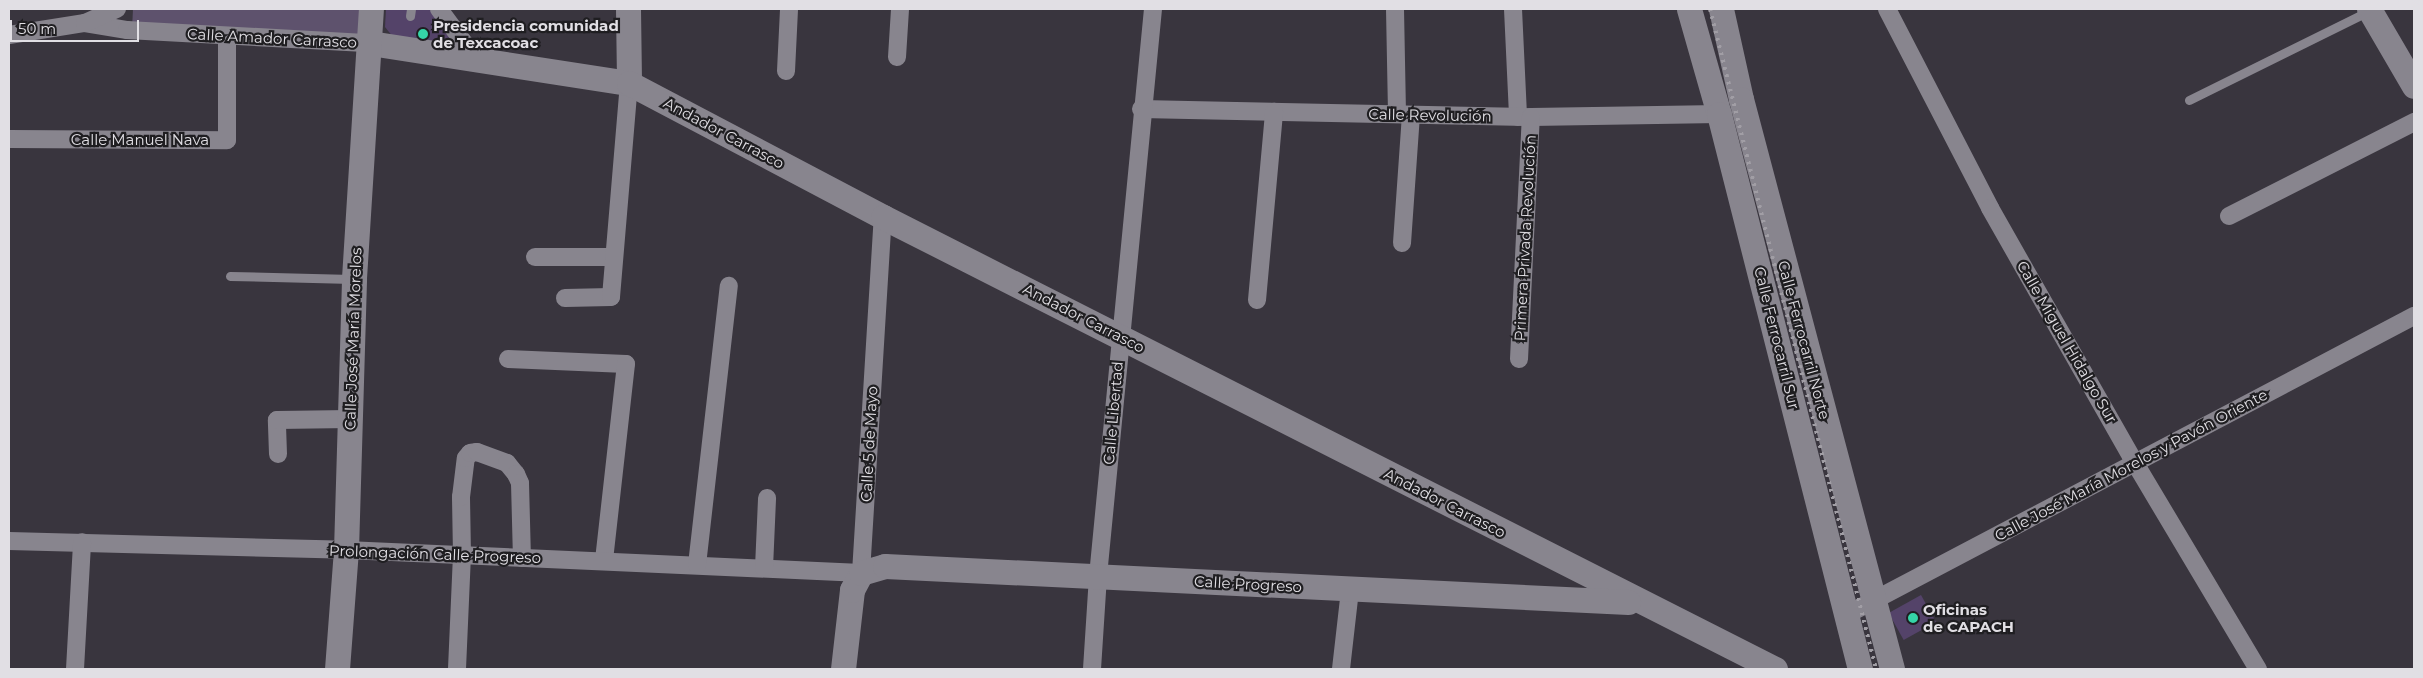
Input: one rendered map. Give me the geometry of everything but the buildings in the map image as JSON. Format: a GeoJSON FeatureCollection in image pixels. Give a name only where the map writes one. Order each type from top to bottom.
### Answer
{"type":"FeatureCollection","features":[{"type":"Feature","properties":{"kind":"main road","name":"Calle José María Morelos"},"geometry":{"type":"LineString","coordinates":[[337,669],[346,550],[354,278],[371,9]]}},
{"type":"Feature","properties":{"kind":"main road"},"geometry":{"type":"LineString","coordinates":[[628,9],[629,83]]}},
{"type":"Feature","properties":{"kind":"main road","name":"Calle Ferrocarril Sur"},"geometry":{"type":"LineString","coordinates":[[1689,9],[1719,114],[1848,614],[1860,669]]}},
{"type":"Feature","properties":{"kind":"main road","name":"Calle Ferrocarril Norte"},"geometry":{"type":"LineString","coordinates":[[1721,9],[1741,99],[1892,669]]}},
{"type":"Feature","properties":{"kind":"main road"},"geometry":{"type":"LineString","coordinates":[[2369,10],[2414,86]]}},
{"type":"Feature","properties":{"kind":"main road","name":"Andador Carrasco"},"geometry":{"type":"LineString","coordinates":[[370,43],[629,83],[883,217],[1120,336],[1637,602],[1775,669]]}},
{"type":"Feature","properties":{"kind":"main road","name":"Calle Progreso"},"geometry":{"type":"LineString","coordinates":[[861,573],[885,566],[1350,590],[1637,602]]}},
{"type":"Feature","properties":{"kind":"main road","name":"Calle 5 de Mayo"},"geometry":{"type":"LineString","coordinates":[[843,669],[852,590],[861,573]]}},
{"type":"Feature","properties":{"kind":"street"},"geometry":{"type":"LineString","coordinates":[[9,35],[85,23],[117,9]]}},
{"type":"Feature","properties":{"kind":"street"},"geometry":{"type":"LineString","coordinates":[[127,9],[127,30]]}},
{"type":"Feature","properties":{"kind":"street"},"geometry":{"type":"LineString","coordinates":[[439,9],[476,59]]}},
{"type":"Feature","properties":{"kind":"street"},"geometry":{"type":"LineString","coordinates":[[786,70],[789,9]]}},
{"type":"Feature","properties":{"kind":"street"},"geometry":{"type":"LineString","coordinates":[[897,57],[900,9]]}},
{"type":"Feature","properties":{"kind":"street","name":"Calle Libertad"},"geometry":{"type":"LineString","coordinates":[[1092,669],[1098,576],[1120,336],[1141,109],[1153,9]]}},
{"type":"Feature","properties":{"kind":"street"},"geometry":{"type":"LineString","coordinates":[[1395,9],[1404,115],[1402,243]]}},
{"type":"Feature","properties":{"kind":"street","name":"Primera Privada Revolución"},"geometry":{"type":"LineString","coordinates":[[1513,9],[1525,117],[1519,359]]}},
{"type":"Feature","properties":{"kind":"street","name":"Calle Miguel Hidalgo Sur"},"geometry":{"type":"LineString","coordinates":[[1887,9],[1990,208],[2135,463],[2258,669]]}},
{"type":"Feature","properties":{"kind":"street","name":"Calle Amador Carrasco"},"geometry":{"type":"LineString","coordinates":[[85,23],[127,30],[370,43]]}},
{"type":"Feature","properties":{"kind":"street","name":"Calle Manuel Nava"},"geometry":{"type":"LineString","coordinates":[[9,139],[227,140],[227,36]]}},
{"type":"Feature","properties":{"kind":"street"},"geometry":{"type":"LineString","coordinates":[[565,298],[611,297],[629,83]]}},
{"type":"Feature","properties":{"kind":"street","name":"Calle Revolución"},"geometry":{"type":"LineString","coordinates":[[1141,109],[1525,117],[1719,114]]}},
{"type":"Feature","properties":{"kind":"street"},"geometry":{"type":"LineString","coordinates":[[1257,300],[1274,112]]}},
{"type":"Feature","properties":{"kind":"street"},"geometry":{"type":"LineString","coordinates":[[2229,216],[2414,122]]}},
{"type":"Feature","properties":{"kind":"street","name":"Calle 5 de Mayo"},"geometry":{"type":"LineString","coordinates":[[861,573],[883,217]]}},
{"type":"Feature","properties":{"kind":"street"},"geometry":{"type":"LineString","coordinates":[[535,257],[613,257]]}},
{"type":"Feature","properties":{"kind":"street"},"geometry":{"type":"LineString","coordinates":[[697,565],[729,286]]}},
{"type":"Feature","properties":{"kind":"street","name":"Calle José María Morelos y Pavón Oriente"},"geometry":{"type":"LineString","coordinates":[[1848,614],[2414,316]]}},
{"type":"Feature","properties":{"kind":"street"},"geometry":{"type":"LineString","coordinates":[[508,359],[626,364],[604,561]]}},
{"type":"Feature","properties":{"kind":"street"},"geometry":{"type":"LineString","coordinates":[[278,454],[277,420],[350,419]]}},
{"type":"Feature","properties":{"kind":"street"},"geometry":{"type":"LineString","coordinates":[[457,669],[462,555],[461,497],[466,458],[470,453],[477,452],[507,463],[520,483],[522,558]]}},
{"type":"Feature","properties":{"kind":"street"},"geometry":{"type":"LineString","coordinates":[[764,568],[767,498]]}},
{"type":"Feature","properties":{"kind":"street","name":"Prolongación Calle Progreso"},"geometry":{"type":"LineString","coordinates":[[9,541],[346,550],[861,573]]}},
{"type":"Feature","properties":{"kind":"street"},"geometry":{"type":"LineString","coordinates":[[75,669],[82,542]]}},
{"type":"Feature","properties":{"kind":"street"},"geometry":{"type":"LineString","coordinates":[[1341,669],[1350,590]]}},
{"type":"Feature","properties":{"kind":"lane"},"geometry":{"type":"LineString","coordinates":[[2189,100],[2369,10]]}},
{"type":"Feature","properties":{"kind":"lane"},"geometry":{"type":"LineString","coordinates":[[230,276],[354,278]]}},
{"type":"Feature","properties":{"kind":"shaded area"},"geometry":{"type":"Polygon","coordinates":[[[133,9],[360,9],[359,36],[132,29],[133,9]]]}},
{"type":"Feature","properties":{"kind":"railway"},"geometry":{"type":"LineString","coordinates":[[1710,9],[1876,669]]}},
{"type":"Feature","properties":{"kind":"place","name":"Presidencia comunidad de Texcacoac"},"geometry":{"type":"Point","coordinates":[423,34]}},
{"type":"Feature","properties":{"kind":"place","name":"Oficinas de CAPACH"},"geometry":{"type":"Point","coordinates":[1913,618]}}]}
